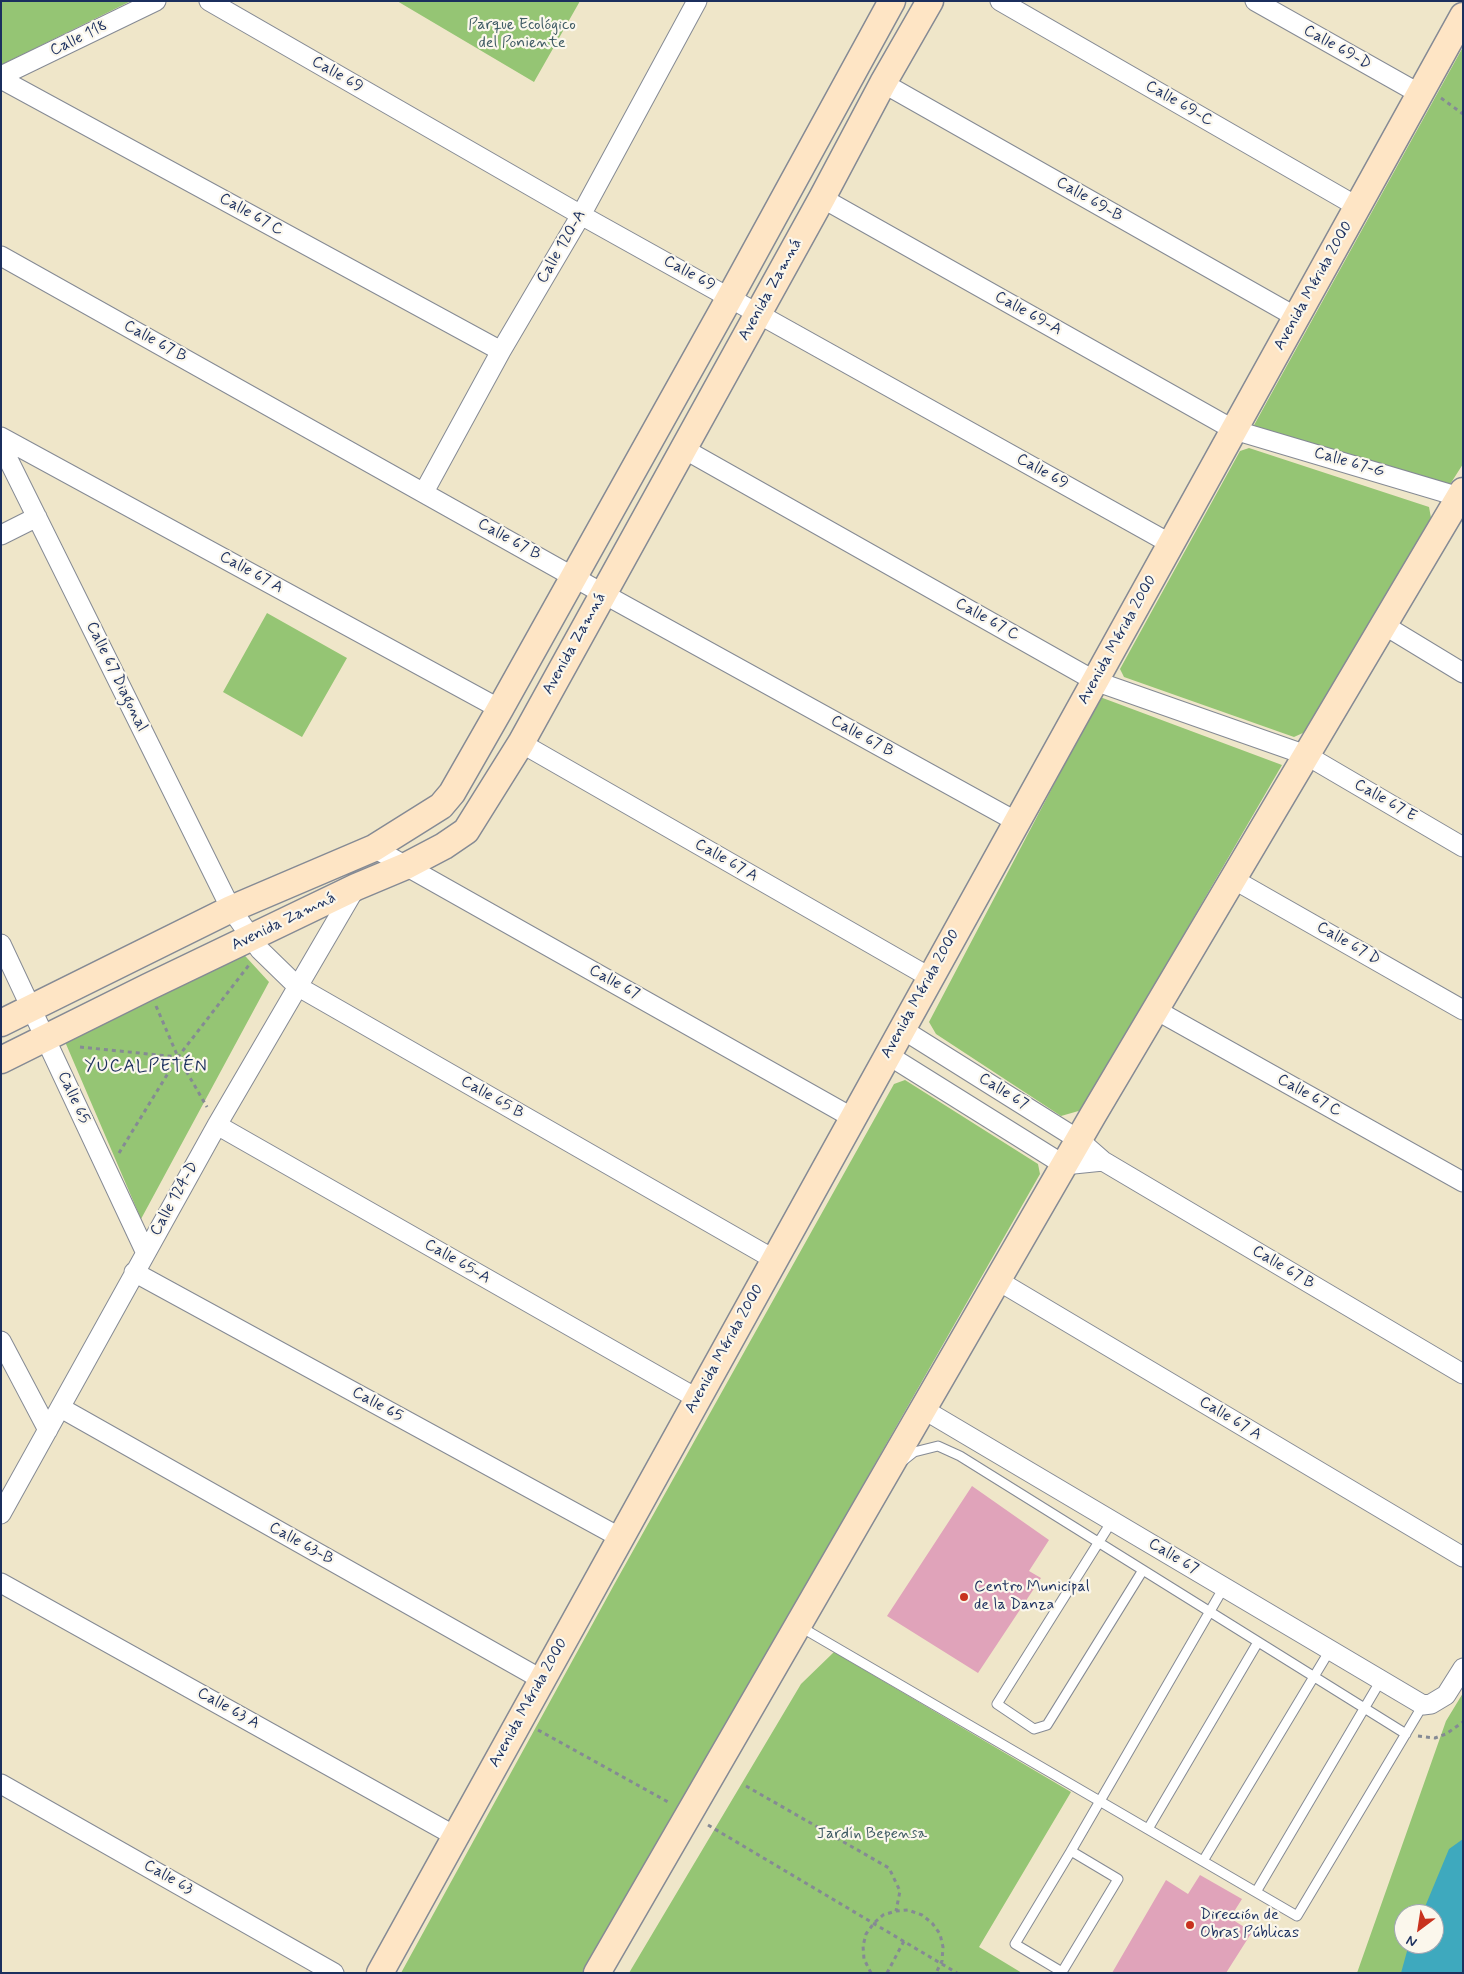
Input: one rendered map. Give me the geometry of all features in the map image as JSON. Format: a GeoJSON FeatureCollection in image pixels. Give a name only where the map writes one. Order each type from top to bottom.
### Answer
{"type":"FeatureCollection","features":[{"type":"Feature","properties":{"kind":"main road","name":"Avenida Zamná"},"geometry":{"type":"LineString","coordinates":[[1,1023],[231,909],[374,848],[441,806],[452,794],[730,297],[892,1]]}},
{"type":"Feature","properties":{"kind":"main road","name":"Avenida Zamná"},"geometry":{"type":"LineString","coordinates":[[1,1060],[46,1041],[148,987],[256,944],[356,887],[406,866],[444,846],[466,831],[521,743],[602,593],[759,313],[883,83],[930,1]]}},
{"type":"Feature","properties":{"kind":"main road","name":"Avenida Mérida 2000"},"geometry":{"type":"LineString","coordinates":[[380,1973],[1463,16]]}},
{"type":"Feature","properties":{"kind":"main road"},"geometry":{"type":"LineString","coordinates":[[596,1973],[1064,1165],[1462,495]]}},
{"type":"Feature","properties":{"kind":"street","name":"Calle 118"},"geometry":{"type":"LineString","coordinates":[[1,78],[156,1]]}},
{"type":"Feature","properties":{"kind":"street","name":"Calle 69"},"geometry":{"type":"LineString","coordinates":[[209,1],[580,215],[1171,544]]}},
{"type":"Feature","properties":{"kind":"street","name":"Calle 120-A"},"geometry":{"type":"LineString","coordinates":[[424,492],[501,352],[580,215],[697,1]]}},
{"type":"Feature","properties":{"kind":"street","name":"Calle 69-C"},"geometry":{"type":"LineString","coordinates":[[1000,1],[1358,206]]}},
{"type":"Feature","properties":{"kind":"street","name":"Calle 69-D"},"geometry":{"type":"LineString","coordinates":[[1255,1],[1420,94]]}},
{"type":"Feature","properties":{"kind":"street","name":"Calle 67 C"},"geometry":{"type":"LineString","coordinates":[[1,78],[501,352]]}},
{"type":"Feature","properties":{"kind":"street","name":"Calle 69-B"},"geometry":{"type":"LineString","coordinates":[[883,83],[1296,317]]}},
{"type":"Feature","properties":{"kind":"street","name":"Calle 69-A"},"geometry":{"type":"LineString","coordinates":[[822,198],[1234,430]]}},
{"type":"Feature","properties":{"kind":"street","name":"Calle 67 B"},"geometry":{"type":"LineString","coordinates":[[1,256],[602,593],[1017,822]]}},
{"type":"Feature","properties":{"kind":"street","name":"Calle 67-G"},"geometry":{"type":"LineString","coordinates":[[1234,430],[1462,495]]}},
{"type":"Feature","properties":{"kind":"street","name":"Calle 67 A"},"geometry":{"type":"LineString","coordinates":[[1,437],[500,709]]}},
{"type":"Feature","properties":{"kind":"street","name":"Calle 67 Diagonal"},"geometry":{"type":"LineString","coordinates":[[1,446],[231,909]]}},
{"type":"Feature","properties":{"kind":"street","name":"Calle 67 C"},"geometry":{"type":"LineString","coordinates":[[684,449],[1095,680],[1306,755]]}},
{"type":"Feature","properties":{"kind":"street"},"geometry":{"type":"LineString","coordinates":[[1,535],[37,517]]}},
{"type":"Feature","properties":{"kind":"street"},"geometry":{"type":"LineString","coordinates":[[1384,625],[1463,673]]}},
{"type":"Feature","properties":{"kind":"street","name":"Calle 67 A"},"geometry":{"type":"LineString","coordinates":[[521,743],[930,978]]}},
{"type":"Feature","properties":{"kind":"street","name":"Calle 67 E"},"geometry":{"type":"LineString","coordinates":[[1306,755],[1463,847]]}},
{"type":"Feature","properties":{"kind":"street","name":"Calle 67"},"geometry":{"type":"LineString","coordinates":[[374,848],[853,1118]]}},
{"type":"Feature","properties":{"kind":"street","name":"Calle 67 D"},"geometry":{"type":"LineString","coordinates":[[1233,879],[1463,1010]]}},
{"type":"Feature","properties":{"kind":"street","name":"Calle 124-D"},"geometry":{"type":"LineString","coordinates":[[1,1514],[61,1408],[145,1251],[356,887]]}},
{"type":"Feature","properties":{"kind":"street","name":"Calle 65 B"},"geometry":{"type":"LineString","coordinates":[[231,909],[256,944],[297,986],[775,1260]]}},
{"type":"Feature","properties":{"kind":"street","name":"Calle 65"},"geometry":{"type":"LineString","coordinates":[[1,944],[145,1251]]}},
{"type":"Feature","properties":{"kind":"street","name":"Calle 67 C"},"geometry":{"type":"LineString","coordinates":[[1156,1010],[1463,1182]]}},
{"type":"Feature","properties":{"kind":"street","name":"Calle 67"},"geometry":{"type":"LineString","coordinates":[[902,1029],[1079,1140]]}},
{"type":"Feature","properties":{"kind":"street","name":"Calle 67"},"geometry":{"type":"LineString","coordinates":[[888,1055],[1064,1165]]}},
{"type":"Feature","properties":{"kind":"street","name":"Calle 65-A"},"geometry":{"type":"LineString","coordinates":[[217,1125],[698,1399]]}},
{"type":"Feature","properties":{"kind":"street","name":"Calle 67 B"},"geometry":{"type":"LineString","coordinates":[[1079,1140],[1103,1161],[1463,1374]]}},
{"type":"Feature","properties":{"kind":"street"},"geometry":{"type":"LineString","coordinates":[[1064,1165],[1103,1161]]}},
{"type":"Feature","properties":{"kind":"street","name":"Calle 65"},"geometry":{"type":"LineString","coordinates":[[134,1272],[621,1538]]}},
{"type":"Feature","properties":{"kind":"street","name":"Calle 67 A"},"geometry":{"type":"LineString","coordinates":[[998,1280],[1463,1557]]}},
{"type":"Feature","properties":{"kind":"street"},"geometry":{"type":"LineString","coordinates":[[1,1341],[48,1430]]}},
{"type":"Feature","properties":{"kind":"street","name":"Calle 63-B"},"geometry":{"type":"LineString","coordinates":[[61,1408],[543,1679]]}},
{"type":"Feature","properties":{"kind":"street","name":"Calle 67"},"geometry":{"type":"LineString","coordinates":[[923,1409],[1423,1705]]}},
{"type":"Feature","properties":{"kind":"street","name":"Calle 63 A"},"geometry":{"type":"LineString","coordinates":[[1,1582],[456,1836]]}},
{"type":"Feature","properties":{"kind":"street"},"geometry":{"type":"LineString","coordinates":[[1423,1705],[1431,1704],[1446,1696],[1463,1668]]}},
{"type":"Feature","properties":{"kind":"street","name":"Calle 63"},"geometry":{"type":"LineString","coordinates":[[1,1784],[334,1973]]}},
{"type":"Feature","properties":{"kind":"lane"},"geometry":{"type":"LineString","coordinates":[[886,1472],[914,1452],[938,1446],[960,1456],[1406,1734]]}},
{"type":"Feature","properties":{"kind":"lane"},"geometry":{"type":"LineString","coordinates":[[1112,1521],[997,1704],[1034,1729],[1047,1725],[1143,1570]]}},
{"type":"Feature","properties":{"kind":"lane"},"geometry":{"type":"LineString","coordinates":[[1071,1851],[1118,1879],[1062,1972],[1015,1944],[1224,1587]]}},
{"type":"Feature","properties":{"kind":"lane"},"geometry":{"type":"LineString","coordinates":[[798,1625],[1297,1916],[1423,1705]]}},
{"type":"Feature","properties":{"kind":"lane"},"geometry":{"type":"LineString","coordinates":[[1148,1829],[1258,1642]]}},
{"type":"Feature","properties":{"kind":"lane"},"geometry":{"type":"LineString","coordinates":[[1203,1862],[1330,1650]]}},
{"type":"Feature","properties":{"kind":"lane"},"geometry":{"type":"LineString","coordinates":[[1256,1892],[1381,1680]]}},
{"type":"Feature","properties":{"kind":"path"},"geometry":{"type":"LineString","coordinates":[[108,1172],[178,1057],[256,944]]}},
{"type":"Feature","properties":{"kind":"path"},"geometry":{"type":"LineString","coordinates":[[148,987],[178,1057],[217,1125]]}},
{"type":"Feature","properties":{"kind":"path"},"geometry":{"type":"LineString","coordinates":[[46,1041],[178,1057]]}},
{"type":"Feature","properties":{"kind":"path"},"geometry":{"type":"LineString","coordinates":[[520,1720],[689,1814],[957,1973]]}},
{"type":"Feature","properties":{"kind":"path"},"geometry":{"type":"LineString","coordinates":[[1406,1734],[1422,1738],[1435,1738],[1446,1734],[1463,1722]]}},
{"type":"Feature","properties":{"kind":"path"},"geometry":{"type":"LineString","coordinates":[[746,1786],[889,1868],[900,1891],[896,1911]]}},
{"type":"Feature","properties":{"kind":"path"},"geometry":{"type":"LineString","coordinates":[[871,1973],[864,1959],[863,1946],[866,1934],[883,1915],[908,1910],[922,1915],[932,1923],[940,1934],[943,1947],[941,1963],[936,1973]]}},
{"type":"Feature","properties":{"kind":"path"},"geometry":{"type":"LineString","coordinates":[[887,1973],[904,1941]]}},
{"type":"Feature","properties":{"kind":"green space"},"geometry":{"type":"Polygon","coordinates":[[[1,1],[131,1],[1,65],[1,1]]]}},
{"type":"Feature","properties":{"kind":"green space","name":"Parque Ecológico del Poniente"},"geometry":{"type":"Polygon","coordinates":[[[397,1],[580,1],[534,82],[397,1]]]}},
{"type":"Feature","properties":{"kind":"green space"},"geometry":{"type":"Polygon","coordinates":[[[1463,47],[1463,464],[1449,486],[1253,427],[1463,47]]]}},
{"type":"Feature","properties":{"kind":"green space"},"geometry":{"type":"Polygon","coordinates":[[[1249,448],[1429,507],[1431,518],[1305,732],[1294,737],[1124,677],[1120,669],[1240,451],[1249,448]]]}},
{"type":"Feature","properties":{"kind":"green space"},"geometry":{"type":"Polygon","coordinates":[[[267,613],[347,658],[302,737],[223,692],[267,613]]]}},
{"type":"Feature","properties":{"kind":"green space"},"geometry":{"type":"Polygon","coordinates":[[[1100,697],[1282,765],[1082,1110],[1061,1116],[936,1034],[929,1022],[1100,697]]]}},
{"type":"Feature","properties":{"kind":"green space"},"geometry":{"type":"Polygon","coordinates":[[[236,946],[269,982],[141,1219],[63,1037],[236,946]]]}},
{"type":"Feature","properties":{"kind":"green space"},"geometry":{"type":"Polygon","coordinates":[[[905,1080],[1038,1164],[1040,1174],[585,1973],[401,1973],[615,1583],[894,1084],[905,1080]]]}},
{"type":"Feature","properties":{"kind":"green space","name":"Jardín Bepensa"},"geometry":{"type":"Polygon","coordinates":[[[834,1652],[1071,1792],[979,1947],[1022,1973],[629,1973],[801,1684],[834,1652]]]}},
{"type":"Feature","properties":{"kind":"green space"},"geometry":{"type":"Polygon","coordinates":[[[1463,1693],[1463,1973],[1357,1973],[1446,1721],[1463,1693]]]}},
{"type":"Feature","properties":{"kind":"water"},"geometry":{"type":"Polygon","coordinates":[[[1463,1839],[1463,1973],[1401,1973],[1406,1954],[1444,1954],[1444,1904],[1426,1904],[1449,1849],[1463,1839]]]}},
{"type":"Feature","properties":{"kind":"building","name":"Centro Municipal de la Danza"},"geometry":{"type":"Polygon","coordinates":[[[972,1486],[1049,1540],[1029,1571],[1041,1578],[978,1673],[887,1616],[972,1486]]]}},
{"type":"Feature","properties":{"kind":"building","name":"Dirección de Obras Públicas"},"geometry":{"type":"Polygon","coordinates":[[[1200,1875],[1242,1899],[1230,1918],[1252,1932],[1226,1973],[1112,1973],[1166,1880],[1188,1894],[1200,1875]]]}},
{"type":"Feature","properties":{"kind":"place","name":"Centro Municipal de la Danza"},"geometry":{"type":"Point","coordinates":[964,1597]}},
{"type":"Feature","properties":{"kind":"place","name":"Dirección de Obras Públicas"},"geometry":{"type":"Point","coordinates":[1190,1925]}},
{"type":"Feature","properties":{"kind":"district","name":"YUCALPETÉN"},"geometry":{"type":"Point","coordinates":[146,1067]}}]}
